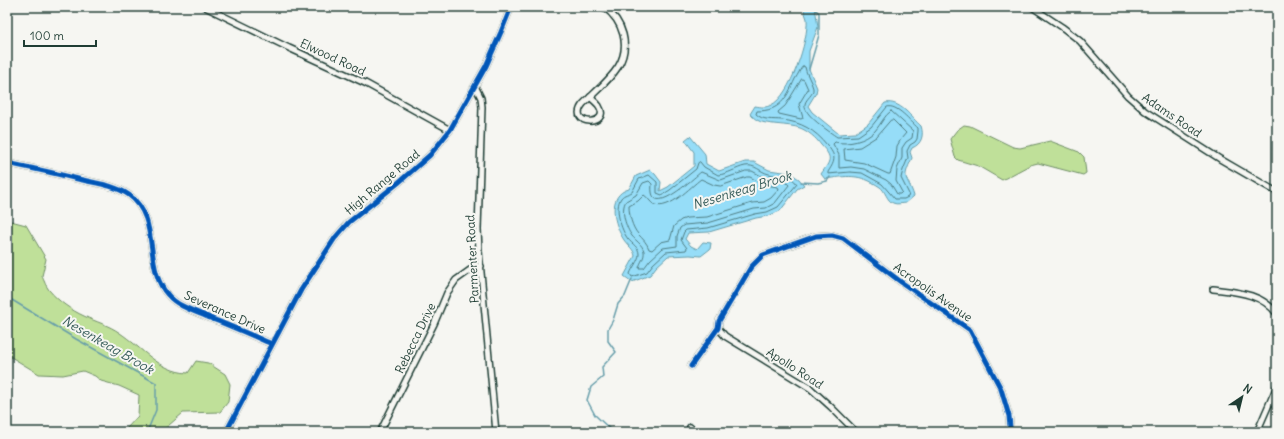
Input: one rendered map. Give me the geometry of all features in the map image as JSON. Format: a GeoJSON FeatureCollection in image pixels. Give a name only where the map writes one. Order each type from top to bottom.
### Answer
{"type":"FeatureCollection","features":[{"type":"Feature","properties":{"kind":"street","name":"Elwood Road"},"geometry":{"type":"LineString","coordinates":[[205,7],[365,83],[450,130]]}},
{"type":"Feature","properties":{"kind":"street","name":"High Range Road"},"geometry":{"type":"LineString","coordinates":[[226,432],[301,290],[335,238],[349,222],[398,184],[430,155],[450,130],[475,86],[499,37],[511,7]]}},
{"type":"Feature","properties":{"kind":"street"},"geometry":{"type":"LineString","coordinates":[[590,97],[598,105],[601,112],[596,120],[589,122],[581,116],[581,106],[617,69],[623,56],[624,42],[621,28],[614,16],[604,7]]}},
{"type":"Feature","properties":{"kind":"street","name":"Adams Road"},"geometry":{"type":"LineString","coordinates":[[1032,7],[1080,41],[1124,92],[1145,111],[1220,159],[1277,192]]}},
{"type":"Feature","properties":{"kind":"street","name":"Parmenter Road"},"geometry":{"type":"LineString","coordinates":[[475,86],[482,102],[478,228],[480,266],[496,432]]}},
{"type":"Feature","properties":{"kind":"street","name":"Severance Drive"},"geometry":{"type":"LineString","coordinates":[[7,163],[104,185],[120,190],[129,195],[137,203],[145,217],[158,277],[162,288],[169,297],[190,309],[272,344]]}},
{"type":"Feature","properties":{"kind":"street","name":"Acropolis Avenue"},"geometry":{"type":"LineString","coordinates":[[718,328],[719,322],[751,267],[758,259],[768,253],[816,236],[832,235],[843,238],[905,285],[970,330],[1001,389],[1009,416],[1010,427],[1008,432]]}},
{"type":"Feature","properties":{"kind":"street","name":"Rebecca Drive"},"geometry":{"type":"LineString","coordinates":[[380,432],[447,294],[456,280],[470,270],[480,266]]}},
{"type":"Feature","properties":{"kind":"street"},"geometry":{"type":"LineString","coordinates":[[1213,289],[1251,295],[1263,300],[1273,308],[1277,314]]}},
{"type":"Feature","properties":{"kind":"street"},"geometry":{"type":"LineString","coordinates":[[691,366],[718,328]]}},
{"type":"Feature","properties":{"kind":"street","name":"Apollo Road"},"geometry":{"type":"LineString","coordinates":[[718,328],[725,336],[810,388],[832,407],[856,432]]}},
{"type":"Feature","properties":{"kind":"street"},"geometry":{"type":"LineString","coordinates":[[1257,432],[1277,386]]}},
{"type":"Feature","properties":{"kind":"street"},"geometry":{"type":"LineString","coordinates":[[690,427],[696,432]]}},
{"type":"Feature","properties":{"kind":"green space"},"geometry":{"type":"Polygon","coordinates":[[[964,125],[970,126],[1013,147],[1020,148],[1050,141],[1079,152],[1084,157],[1086,173],[1083,175],[1038,163],[1030,165],[1002,180],[978,166],[958,160],[955,157],[950,139],[957,130],[964,125]]]}},
{"type":"Feature","properties":{"kind":"green space"},"geometry":{"type":"Polygon","coordinates":[[[7,220],[26,225],[46,259],[42,276],[45,283],[56,298],[65,305],[79,314],[116,330],[151,358],[178,372],[188,373],[196,361],[208,363],[225,374],[230,384],[228,402],[220,412],[183,413],[161,432],[127,432],[127,428],[138,416],[139,395],[119,386],[101,381],[95,376],[83,371],[63,375],[39,374],[11,357],[7,348],[7,220]]]}},
{"type":"Feature","properties":{"kind":"water"},"geometry":{"type":"Polygon","coordinates":[[[803,7],[815,7],[818,27],[809,51],[809,69],[817,88],[816,93],[808,106],[812,112],[839,134],[855,133],[868,124],[885,103],[890,103],[896,104],[905,110],[921,126],[921,139],[910,152],[912,158],[906,175],[914,196],[906,203],[896,204],[891,202],[882,188],[866,179],[847,177],[825,179],[821,174],[829,162],[829,156],[825,149],[812,135],[803,129],[795,127],[760,122],[750,114],[755,106],[767,107],[778,100],[791,80],[805,40],[807,28],[807,19],[803,7]]]}},
{"type":"Feature","properties":{"kind":"water"},"geometry":{"type":"Polygon","coordinates":[[[690,136],[705,154],[706,164],[719,171],[745,162],[754,162],[769,170],[790,173],[799,179],[804,185],[797,189],[780,211],[768,216],[756,218],[709,232],[688,233],[685,239],[691,246],[697,249],[703,242],[711,243],[710,249],[701,256],[668,256],[650,275],[632,282],[624,276],[635,256],[617,227],[614,211],[617,197],[622,192],[629,189],[636,176],[650,170],[661,182],[660,191],[668,187],[694,166],[694,152],[685,140],[690,136]]]}},
{"type":"Feature","properties":{"kind":"waterway","name":"Nesenkeag Brook"},"geometry":{"type":"LineString","coordinates":[[809,69],[819,35],[819,13],[813,7]]}},
{"type":"Feature","properties":{"kind":"waterway","name":"Nesenkeag Brook"},"geometry":{"type":"LineString","coordinates":[[801,182],[818,183],[827,181],[830,177]]}},
{"type":"Feature","properties":{"kind":"waterway","name":"Nesenkeag Brook"},"geometry":{"type":"LineString","coordinates":[[613,432],[595,415],[587,400],[591,387],[603,377],[602,367],[616,352],[608,341],[608,329],[613,320],[618,304],[625,296],[632,279]]}},
{"type":"Feature","properties":{"kind":"waterway","name":"Nesenkeag Brook"},"geometry":{"type":"LineString","coordinates":[[7,297],[76,339],[156,383],[156,410],[147,432]]}},
{"type":"Feature","properties":{"kind":"cycle path"},"geometry":{"type":"LineString","coordinates":[[226,432],[301,290],[335,238],[349,222],[430,155],[450,130],[486,66],[511,7]]}},
{"type":"Feature","properties":{"kind":"cycle path"},"geometry":{"type":"LineString","coordinates":[[7,163],[105,185],[118,189],[129,195],[139,205],[145,217],[149,230],[156,271],[160,284],[168,295],[177,303],[188,309],[272,344]]}},
{"type":"Feature","properties":{"kind":"cycle path"},"geometry":{"type":"LineString","coordinates":[[691,366],[718,328],[719,321],[751,267],[763,255],[816,236],[832,235],[843,238],[901,282],[970,330],[1001,389],[1009,416],[1010,427],[1008,432]]}}]}
